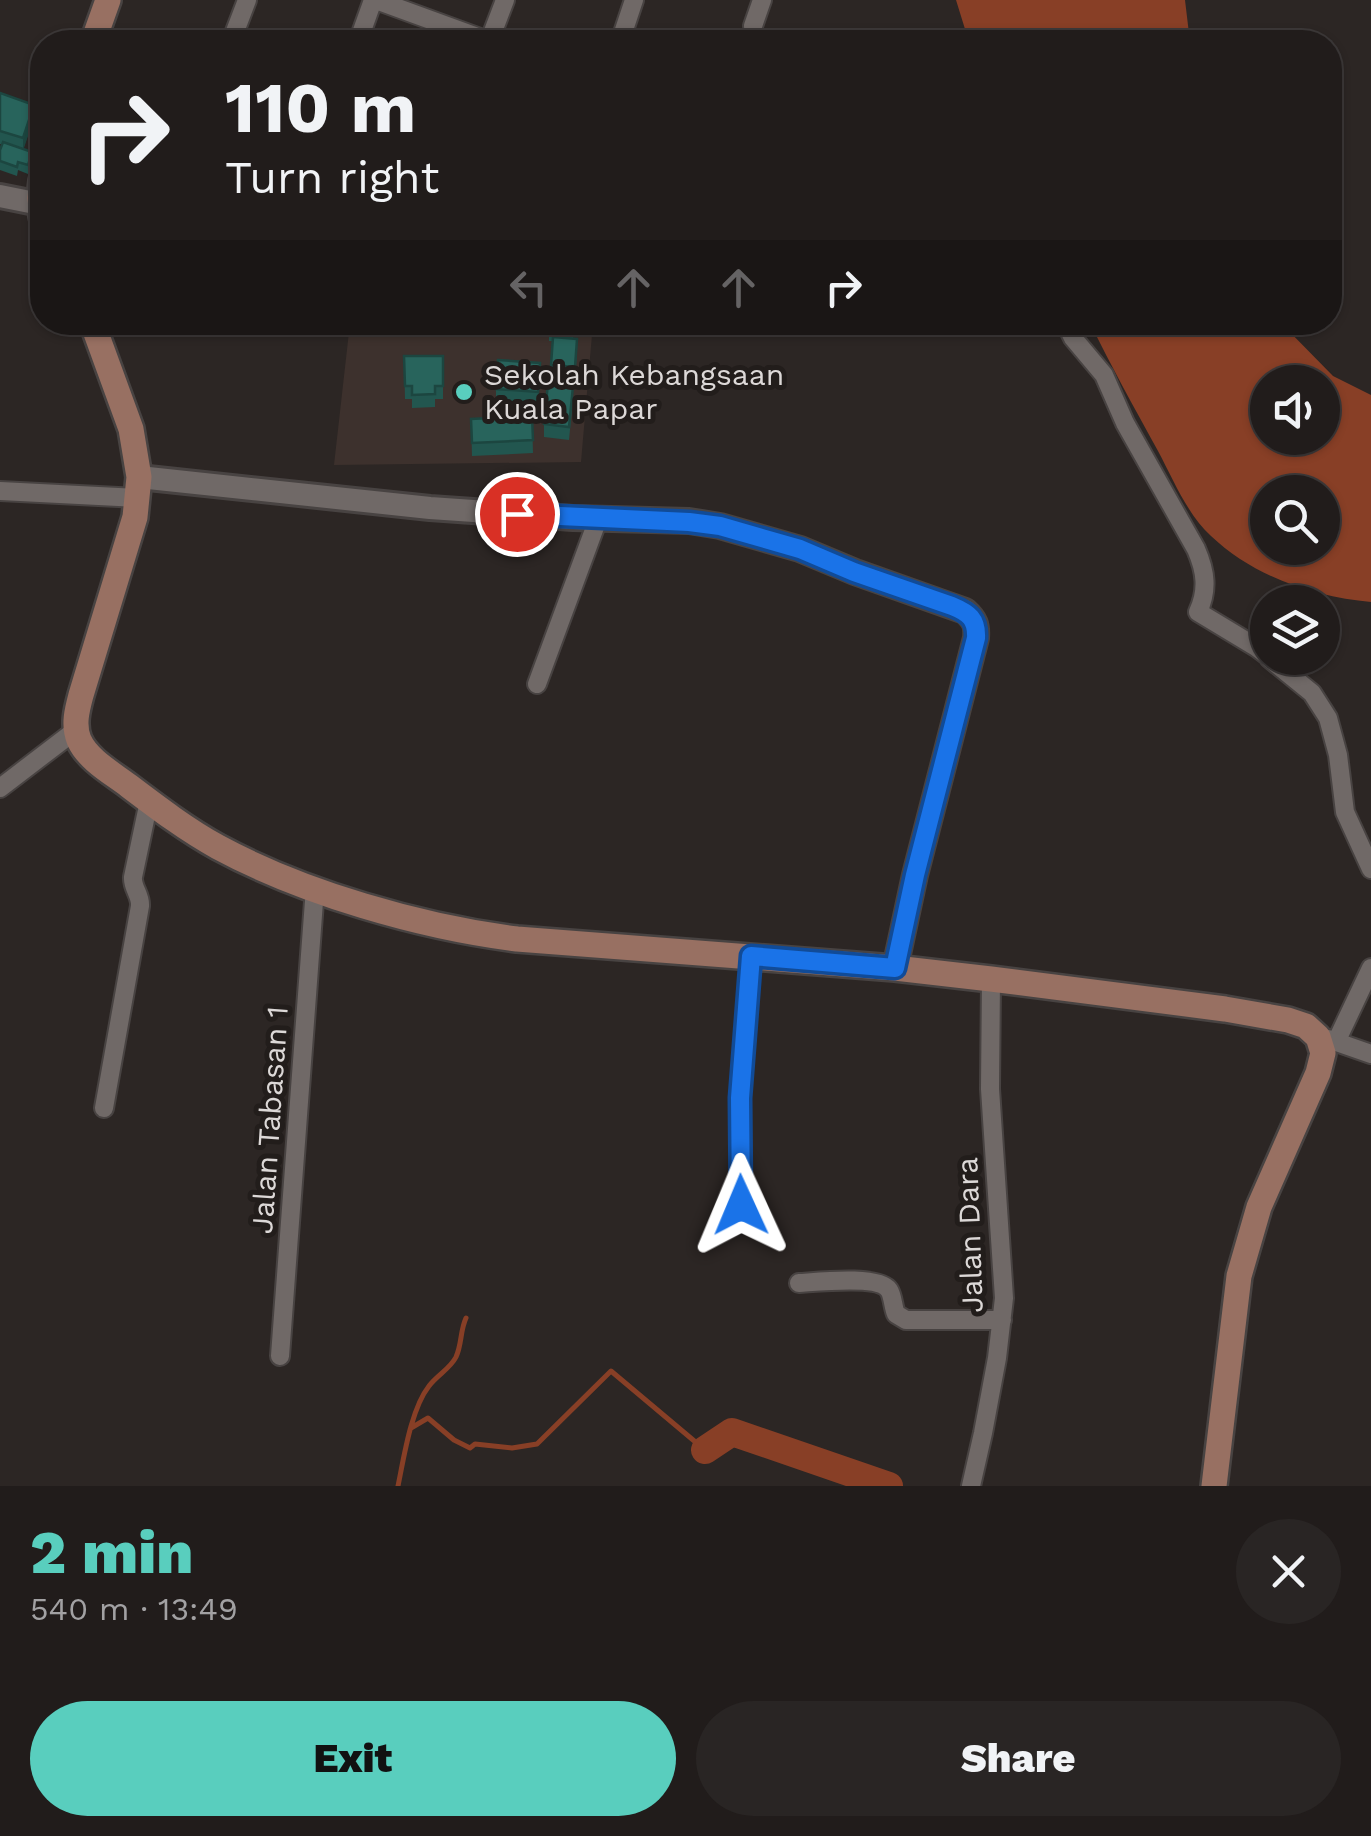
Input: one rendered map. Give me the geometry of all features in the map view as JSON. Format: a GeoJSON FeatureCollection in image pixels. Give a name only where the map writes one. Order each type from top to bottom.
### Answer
{"type":"FeatureCollection","features":[{"type":"Feature","properties":{"kind":"main road"},"geometry":{"type":"LineString","coordinates":[[97,30],[108,0]]}},
{"type":"Feature","properties":{"kind":"main road"},"geometry":{"type":"LineString","coordinates":[[97,335],[131,429],[138,488],[135,517],[76,715],[76,730],[88,754],[218,847],[315,888],[430,923],[492,936],[991,979],[1256,1014],[1306,1026],[1327,1038],[1318,1073],[1260,1206],[1240,1276],[1214,1486]]}},
{"type":"Feature","properties":{"kind":"street"},"geometry":{"type":"LineString","coordinates":[[236,30],[247,0]]}},
{"type":"Feature","properties":{"kind":"street"},"geometry":{"type":"LineString","coordinates":[[363,30],[374,0],[457,30]]}},
{"type":"Feature","properties":{"kind":"street"},"geometry":{"type":"LineString","coordinates":[[494,30],[504,0]]}},
{"type":"Feature","properties":{"kind":"street"},"geometry":{"type":"LineString","coordinates":[[624,30],[634,0]]}},
{"type":"Feature","properties":{"kind":"street"},"geometry":{"type":"LineString","coordinates":[[753,26],[762,0]]}},
{"type":"Feature","properties":{"kind":"street"},"geometry":{"type":"LineString","coordinates":[[0,196],[30,199]]}},
{"type":"Feature","properties":{"kind":"street"},"geometry":{"type":"LineString","coordinates":[[1071,335],[1104,374],[1125,424],[1204,567],[1204,600],[1198,612],[1250,643]]}},
{"type":"Feature","properties":{"kind":"street"},"geometry":{"type":"LineString","coordinates":[[0,491],[138,488],[689,522],[736,530],[800,549],[965,611],[974,618],[976,638],[895,968]]}},
{"type":"Feature","properties":{"kind":"street"},"geometry":{"type":"LineString","coordinates":[[537,684],[598,518]]}},
{"type":"Feature","properties":{"kind":"street"},"geometry":{"type":"LineString","coordinates":[[1290,675],[1312,693],[1328,718],[1338,755],[1345,812],[1371,869]]}},
{"type":"Feature","properties":{"kind":"street"},"geometry":{"type":"LineString","coordinates":[[0,788],[76,730]]}},
{"type":"Feature","properties":{"kind":"street"},"geometry":{"type":"LineString","coordinates":[[104,1108],[140,906],[133,877],[150,801]]}},
{"type":"Feature","properties":{"kind":"street","name":"Jalan Tabasan 1"},"geometry":{"type":"LineString","coordinates":[[280,1356],[315,888]]}},
{"type":"Feature","properties":{"kind":"street"},"geometry":{"type":"LineString","coordinates":[[741,1205],[740,1098],[751,956]]}},
{"type":"Feature","properties":{"kind":"street"},"geometry":{"type":"LineString","coordinates":[[1371,968],[1327,1038],[1371,1054]]}},
{"type":"Feature","properties":{"kind":"street","name":"Jalan Dara"},"geometry":{"type":"LineString","coordinates":[[970,1486],[998,1358],[1004,1298],[990,1089],[991,979]]}},
{"type":"Feature","properties":{"kind":"street"},"geometry":{"type":"LineString","coordinates":[[799,1282],[872,1282],[886,1286],[892,1293],[896,1314],[906,1320],[1002,1320]]}},
{"type":"Feature","properties":{"kind":"shaded area"},"geometry":{"type":"Polygon","coordinates":[[[956,0],[1185,0],[1189,30],[965,30],[956,0]]]}},
{"type":"Feature","properties":{"kind":"shaded area","name":"Sekolah Kebangsaan Kuala Papar"},"geometry":{"type":"Polygon","coordinates":[[[349,335],[592,335],[581,462],[334,465],[349,335]]]}},
{"type":"Feature","properties":{"kind":"shaded area"},"geometry":{"type":"Polygon","coordinates":[[[1096,335],[1293,335],[1322,365],[1250,365],[1250,455],[1340,455],[1340,380],[1371,395],[1371,602],[1340,597],[1340,585],[1294,585],[1251,565],[1340,565],[1340,475],[1250,475],[1250,564],[1211,536],[1195,517],[1096,335]]]}},
{"type":"Feature","properties":{"kind":"building"},"geometry":{"type":"Polygon","coordinates":[[[0,93],[30,104],[23,138],[0,131],[0,93]]]}},
{"type":"Feature","properties":{"kind":"building"},"geometry":{"type":"Polygon","coordinates":[[[3,142],[30,151],[28,165],[18,162],[17,167],[0,161],[3,142]]]}},
{"type":"Feature","properties":{"kind":"building"},"geometry":{"type":"Polygon","coordinates":[[[553,337],[577,339],[575,367],[551,365],[553,337]]]}},
{"type":"Feature","properties":{"kind":"building"},"geometry":{"type":"Polygon","coordinates":[[[404,356],[443,356],[443,386],[435,386],[435,394],[412,395],[412,386],[405,386],[404,356]]]}},
{"type":"Feature","properties":{"kind":"building"},"geometry":{"type":"Polygon","coordinates":[[[498,360],[540,363],[538,392],[496,389],[498,360]]]}},
{"type":"Feature","properties":{"kind":"building"},"geometry":{"type":"Polygon","coordinates":[[[548,383],[573,386],[569,427],[544,424],[548,383]]]}},
{"type":"Feature","properties":{"kind":"building"},"geometry":{"type":"Polygon","coordinates":[[[532,416],[533,440],[472,443],[471,419],[532,416]]]}},
{"type":"Feature","properties":{"kind":"waterway"},"geometry":{"type":"LineString","coordinates":[[398,1486],[417,1407],[429,1386],[456,1357],[466,1318]]}},
{"type":"Feature","properties":{"kind":"waterway"},"geometry":{"type":"LineString","coordinates":[[411,1428],[428,1418],[470,1448],[475,1444],[512,1448],[537,1444],[611,1371],[705,1450]]}},
{"type":"Feature","properties":{"kind":"waterway"},"geometry":{"type":"LineString","coordinates":[[705,1450],[732,1432],[889,1486]]}},
{"type":"Feature","properties":{"kind":"place","name":"Sekolah Kebangsaan Kuala Papar"},"geometry":{"type":"Point","coordinates":[464,392]}},
{"type":"Feature","properties":{"kind":"route"},"geometry":{"type":"LineString","coordinates":[[517,514],[720,526],[800,549],[965,611],[974,618],[976,638],[895,968],[751,956],[740,1098],[741,1205]]}}]}
